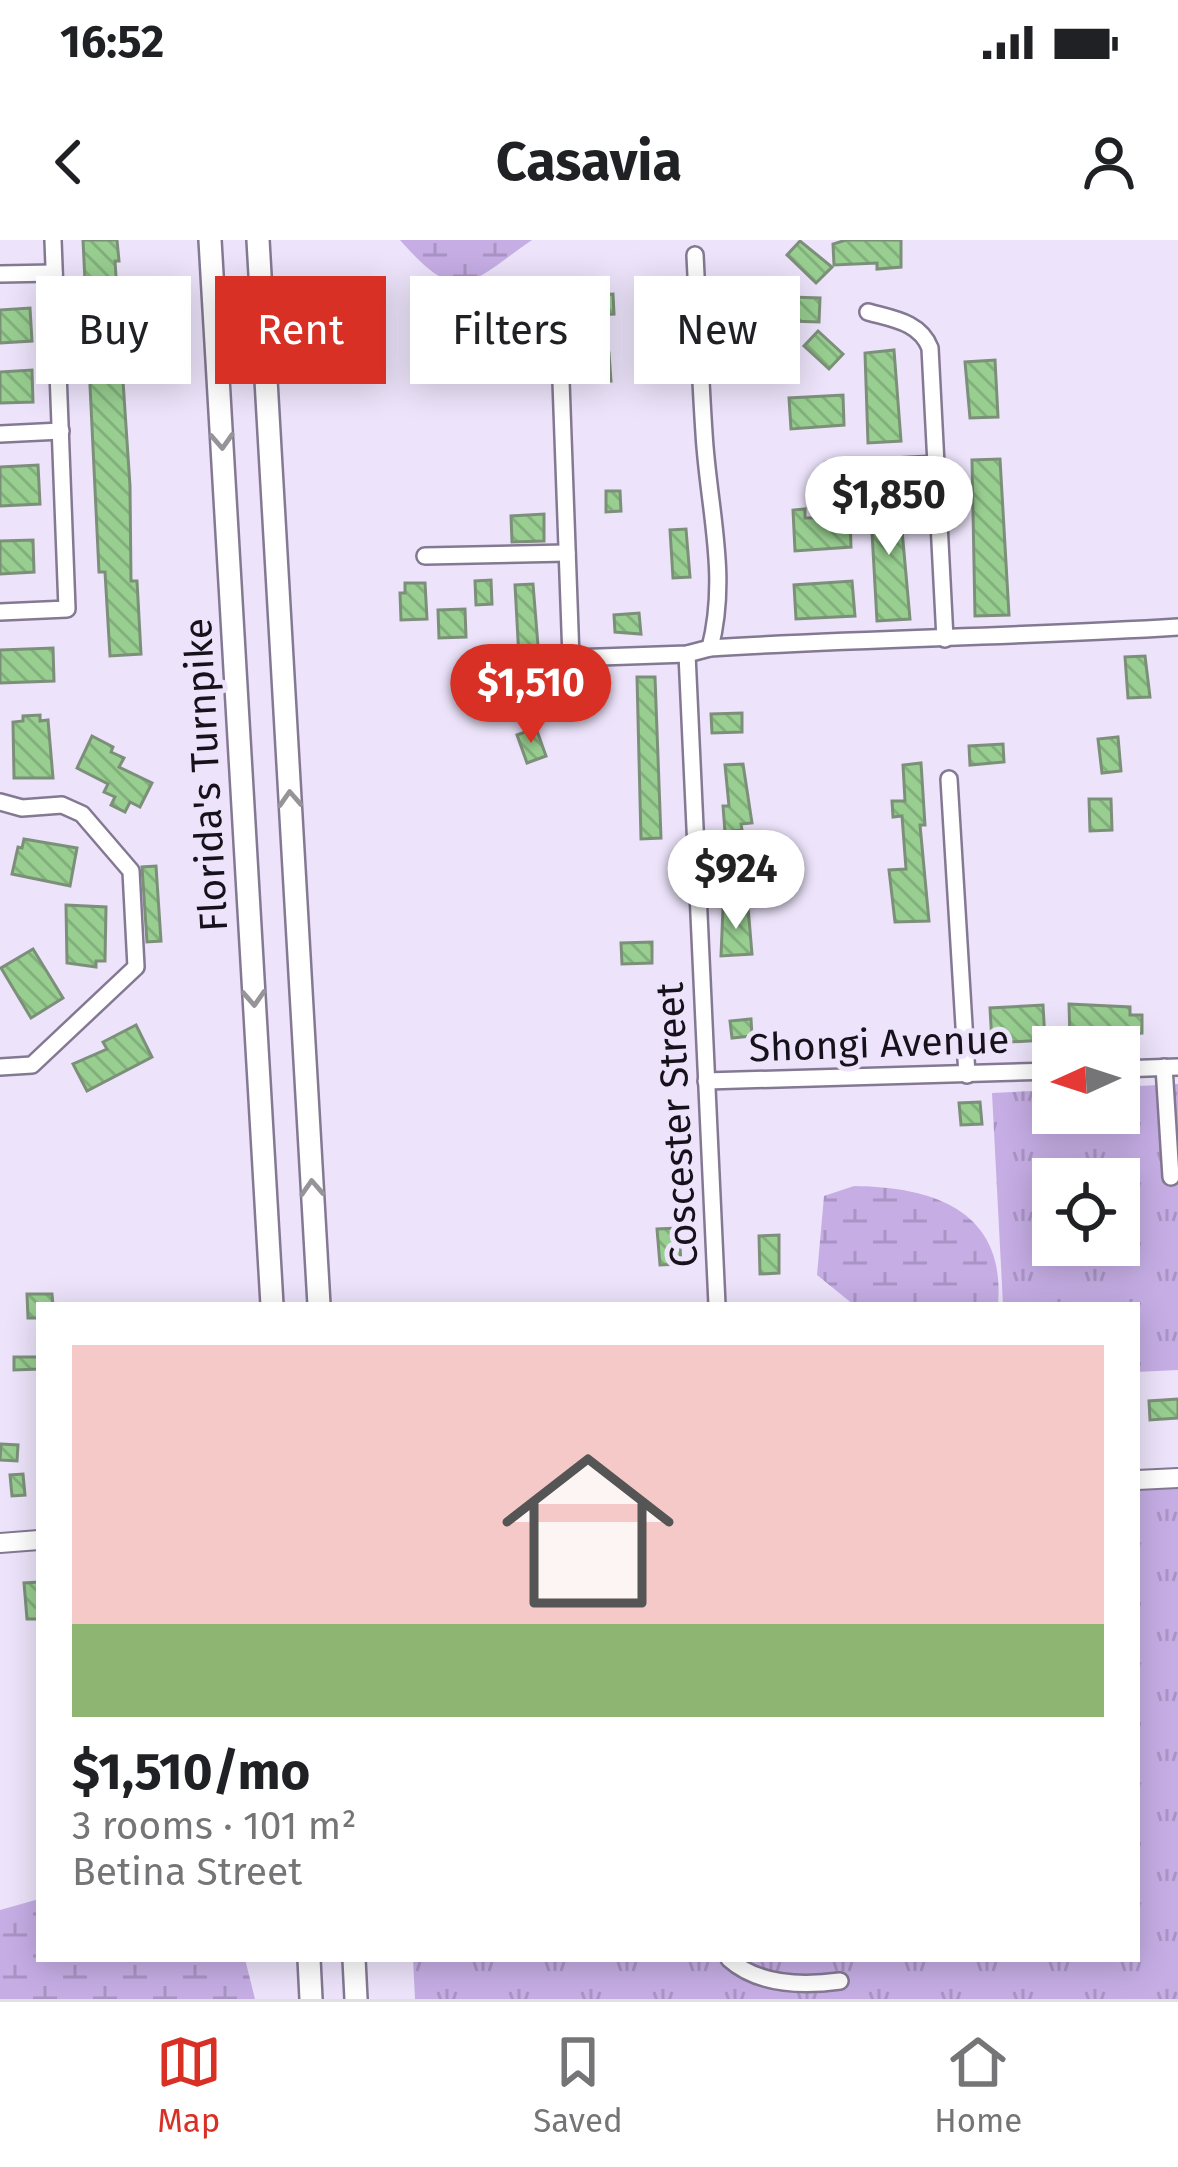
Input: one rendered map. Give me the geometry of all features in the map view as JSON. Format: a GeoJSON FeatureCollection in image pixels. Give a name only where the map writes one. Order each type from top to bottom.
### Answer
{"type":"FeatureCollection","features":[{"type":"Feature","properties":{"kind":"highway","name":"Florida's Turnpike"},"geometry":{"type":"LineString","coordinates":[[210,240],[272,1302]]}},
{"type":"Feature","properties":{"kind":"highway"},"geometry":{"type":"LineString","coordinates":[[258,240],[319,1302]]}},
{"type":"Feature","properties":{"kind":"highway"},"geometry":{"type":"LineString","coordinates":[[308,1962],[310,1999]]}},
{"type":"Feature","properties":{"kind":"highway"},"geometry":{"type":"LineString","coordinates":[[354,1962],[356,1999]]}},
{"type":"Feature","properties":{"kind":"main road"},"geometry":{"type":"LineString","coordinates":[[1140,1480],[1178,1478]]}},
{"type":"Feature","properties":{"kind":"main road"},"geometry":{"type":"LineString","coordinates":[[0,1543],[36,1540]]}},
{"type":"Feature","properties":{"kind":"street"},"geometry":{"type":"LineString","coordinates":[[0,611],[67,609],[52,240]]}},
{"type":"Feature","properties":{"kind":"street"},"geometry":{"type":"LineString","coordinates":[[695,255],[704,433],[717,536],[718,604],[710,648]]}},
{"type":"Feature","properties":{"kind":"street"},"geometry":{"type":"LineString","coordinates":[[0,274],[54,273]]}},
{"type":"Feature","properties":{"kind":"street"},"geometry":{"type":"LineString","coordinates":[[868,311],[904,322],[924,334],[930,348],[945,639]]}},
{"type":"Feature","properties":{"kind":"street"},"geometry":{"type":"LineString","coordinates":[[561,384],[571,658],[687,654],[710,648],[866,638],[945,639],[1178,627]]}},
{"type":"Feature","properties":{"kind":"street"},"geometry":{"type":"LineString","coordinates":[[0,434],[61,431]]}},
{"type":"Feature","properties":{"kind":"street"},"geometry":{"type":"LineString","coordinates":[[829,470],[937,464]]}},
{"type":"Feature","properties":{"kind":"street"},"geometry":{"type":"LineString","coordinates":[[425,556],[567,553]]}},
{"type":"Feature","properties":{"kind":"street","name":"Coscester Street"},"geometry":{"type":"LineString","coordinates":[[687,654],[718,1302]]}},
{"type":"Feature","properties":{"kind":"street"},"geometry":{"type":"LineString","coordinates":[[949,778],[967,1075]]}},
{"type":"Feature","properties":{"kind":"street"},"geometry":{"type":"LineString","coordinates":[[0,802],[22,808],[62,805],[82,814],[131,871],[136,967],[32,1065],[0,1067]]}},
{"type":"Feature","properties":{"kind":"street"},"geometry":{"type":"LineString","coordinates":[[1140,1068],[1171,1067],[1171,1177]]}},
{"type":"Feature","properties":{"kind":"street","name":"Shongi Avenue"},"geometry":{"type":"LineString","coordinates":[[706,1081],[1032,1072]]}},
{"type":"Feature","properties":{"kind":"street"},"geometry":{"type":"LineString","coordinates":[[732,1962],[784,1982],[840,1981]]}},
{"type":"Feature","properties":{"kind":"green space"},"geometry":{"type":"Polygon","coordinates":[[[400,240],[532,240],[480,276],[439,276],[400,240]]]}},
{"type":"Feature","properties":{"kind":"green space"},"geometry":{"type":"Polygon","coordinates":[[[1178,1084],[1178,1370],[1140,1372],[1140,1302],[1003,1302],[992,1093],[1032,1091],[1032,1134],[1140,1134],[1140,1086],[1178,1084]]]}},
{"type":"Feature","properties":{"kind":"green space"},"geometry":{"type":"Polygon","coordinates":[[[854,1186],[883,1188],[936,1199],[959,1210],[990,1246],[998,1302],[850,1302],[817,1275],[824,1196],[854,1186]]]}},
{"type":"Feature","properties":{"kind":"green space"},"geometry":{"type":"Polygon","coordinates":[[[1178,1478],[1178,1999],[415,1999],[413,1962],[1140,1962],[1140,1480],[1178,1478]]]}},
{"type":"Feature","properties":{"kind":"green space"},"geometry":{"type":"Polygon","coordinates":[[[36,1900],[36,1962],[246,1962],[255,1999],[0,1999],[0,1910],[36,1900]]]}},
{"type":"Feature","properties":{"kind":"building"},"geometry":{"type":"Polygon","coordinates":[[[83,240],[117,240],[116,276],[85,276],[83,240]]]}},
{"type":"Feature","properties":{"kind":"building"},"geometry":{"type":"Polygon","coordinates":[[[901,240],[901,267],[834,265],[833,244],[901,240]]]}},
{"type":"Feature","properties":{"kind":"building"},"geometry":{"type":"Polygon","coordinates":[[[800,241],[832,267],[816,283],[787,255],[800,241]]]}},
{"type":"Feature","properties":{"kind":"building"},"geometry":{"type":"Polygon","coordinates":[[[800,297],[820,298],[819,322],[800,321],[800,297]]]}},
{"type":"Feature","properties":{"kind":"building"},"geometry":{"type":"Polygon","coordinates":[[[30,308],[32,341],[0,343],[0,310],[30,308]]]}},
{"type":"Feature","properties":{"kind":"building"},"geometry":{"type":"Polygon","coordinates":[[[818,331],[843,354],[829,369],[804,346],[818,331]]]}},
{"type":"Feature","properties":{"kind":"building"},"geometry":{"type":"Polygon","coordinates":[[[894,350],[901,441],[868,443],[865,353],[894,350]]]}},
{"type":"Feature","properties":{"kind":"building"},"geometry":{"type":"Polygon","coordinates":[[[995,360],[998,417],[970,418],[965,362],[995,360]]]}},
{"type":"Feature","properties":{"kind":"building"},"geometry":{"type":"Polygon","coordinates":[[[32,370],[33,402],[0,403],[0,372],[32,370]]]}},
{"type":"Feature","properties":{"kind":"building"},"geometry":{"type":"Polygon","coordinates":[[[90,384],[123,384],[131,581],[137,581],[141,654],[110,656],[105,572],[99,572],[90,384]]]}},
{"type":"Feature","properties":{"kind":"building"},"geometry":{"type":"Polygon","coordinates":[[[843,395],[844,425],[791,429],[789,398],[843,395]]]}},
{"type":"Feature","properties":{"kind":"building"},"geometry":{"type":"Polygon","coordinates":[[[1000,459],[1009,615],[975,616],[972,460],[1000,459]]]}},
{"type":"Feature","properties":{"kind":"building"},"geometry":{"type":"Polygon","coordinates":[[[38,465],[40,504],[0,506],[0,467],[38,465]]]}},
{"type":"Feature","properties":{"kind":"building"},"geometry":{"type":"Polygon","coordinates":[[[606,491],[620,491],[621,511],[606,512],[606,491]]]}},
{"type":"Feature","properties":{"kind":"building"},"geometry":{"type":"Polygon","coordinates":[[[904,495],[905,519],[901,519],[910,619],[877,621],[870,497],[904,495]]]}},
{"type":"Feature","properties":{"kind":"building"},"geometry":{"type":"Polygon","coordinates":[[[805,509],[805,518],[850,517],[851,547],[795,551],[793,510],[805,509]]]}},
{"type":"Feature","properties":{"kind":"building"},"geometry":{"type":"Polygon","coordinates":[[[544,514],[544,541],[512,542],[511,516],[544,514]]]}},
{"type":"Feature","properties":{"kind":"building"},"geometry":{"type":"Polygon","coordinates":[[[686,529],[690,577],[673,578],[670,530],[686,529]]]}},
{"type":"Feature","properties":{"kind":"building"},"geometry":{"type":"Polygon","coordinates":[[[33,540],[34,572],[0,574],[0,541],[33,540]]]}},
{"type":"Feature","properties":{"kind":"building"},"geometry":{"type":"Polygon","coordinates":[[[491,580],[492,604],[476,605],[475,581],[491,580]]]}},
{"type":"Feature","properties":{"kind":"building"},"geometry":{"type":"Polygon","coordinates":[[[852,581],[855,616],[796,619],[794,585],[852,581]]]}},
{"type":"Feature","properties":{"kind":"building"},"geometry":{"type":"Polygon","coordinates":[[[405,583],[425,583],[427,619],[401,620],[400,593],[405,593],[405,583]]]}},
{"type":"Feature","properties":{"kind":"building"},"geometry":{"type":"Polygon","coordinates":[[[533,584],[539,658],[519,658],[515,585],[533,584]]]}},
{"type":"Feature","properties":{"kind":"building"},"geometry":{"type":"Polygon","coordinates":[[[465,609],[466,637],[439,638],[438,610],[465,609]]]}},
{"type":"Feature","properties":{"kind":"building"},"geometry":{"type":"Polygon","coordinates":[[[639,613],[641,634],[615,632],[614,615],[639,613]]]}},
{"type":"Feature","properties":{"kind":"building"},"geometry":{"type":"Polygon","coordinates":[[[53,648],[54,681],[0,683],[0,650],[53,648]]]}},
{"type":"Feature","properties":{"kind":"building"},"geometry":{"type":"Polygon","coordinates":[[[1145,656],[1150,697],[1128,698],[1125,657],[1145,656]]]}},
{"type":"Feature","properties":{"kind":"building"},"geometry":{"type":"Polygon","coordinates":[[[637,677],[655,677],[661,838],[641,839],[637,677]]]}},
{"type":"Feature","properties":{"kind":"building"},"geometry":{"type":"Polygon","coordinates":[[[742,713],[742,732],[712,733],[711,714],[742,713]]]}},
{"type":"Feature","properties":{"kind":"building"},"geometry":{"type":"Polygon","coordinates":[[[40,715],[40,721],[48,720],[53,778],[14,778],[13,722],[40,715]]]}},
{"type":"Feature","properties":{"kind":"building"},"geometry":{"type":"Polygon","coordinates":[[[536,728],[546,756],[527,763],[517,735],[536,728]]]}},
{"type":"Feature","properties":{"kind":"building"},"geometry":{"type":"Polygon","coordinates":[[[92,736],[124,758],[119,767],[152,783],[140,807],[130,802],[125,812],[111,805],[115,797],[104,792],[108,784],[77,768],[92,736]]]}},
{"type":"Feature","properties":{"kind":"building"},"geometry":{"type":"Polygon","coordinates":[[[1118,737],[1121,771],[1102,773],[1098,739],[1118,737]]]}},
{"type":"Feature","properties":{"kind":"building"},"geometry":{"type":"Polygon","coordinates":[[[1003,744],[1004,762],[970,765],[969,746],[1003,744]]]}},
{"type":"Feature","properties":{"kind":"building"},"geometry":{"type":"Polygon","coordinates":[[[921,763],[925,825],[920,825],[929,921],[895,922],[889,870],[906,869],[902,816],[893,817],[892,801],[905,801],[903,765],[921,763]]]}},
{"type":"Feature","properties":{"kind":"building"},"geometry":{"type":"Polygon","coordinates":[[[743,764],[752,823],[725,832],[723,806],[729,806],[725,765],[743,764]]]}},
{"type":"Feature","properties":{"kind":"building"},"geometry":{"type":"Polygon","coordinates":[[[1089,799],[1111,799],[1112,830],[1090,831],[1089,799]]]}},
{"type":"Feature","properties":{"kind":"building"},"geometry":{"type":"Polygon","coordinates":[[[24,839],[77,848],[70,886],[12,874],[24,839]]]}},
{"type":"Feature","properties":{"kind":"building"},"geometry":{"type":"Polygon","coordinates":[[[156,866],[161,941],[147,942],[142,867],[156,866]]]}},
{"type":"Feature","properties":{"kind":"building"},"geometry":{"type":"Polygon","coordinates":[[[66,905],[106,907],[105,961],[96,961],[96,967],[67,963],[66,905]]]}},
{"type":"Feature","properties":{"kind":"building"},"geometry":{"type":"Polygon","coordinates":[[[748,907],[752,954],[721,956],[723,908],[748,907]]]}},
{"type":"Feature","properties":{"kind":"building"},"geometry":{"type":"Polygon","coordinates":[[[652,942],[652,963],[622,964],[621,943],[652,942]]]}},
{"type":"Feature","properties":{"kind":"building"},"geometry":{"type":"Polygon","coordinates":[[[33,949],[63,998],[31,1018],[1,968],[33,949]]]}},
{"type":"Feature","properties":{"kind":"building"},"geometry":{"type":"Polygon","coordinates":[[[1069,1004],[1130,1007],[1130,1015],[1142,1015],[1142,1033],[1140,1026],[1070,1026],[1069,1004]]]}},
{"type":"Feature","properties":{"kind":"building"},"geometry":{"type":"Polygon","coordinates":[[[1043,1005],[1044,1026],[1032,1026],[1032,1041],[992,1043],[990,1008],[1043,1005]]]}},
{"type":"Feature","properties":{"kind":"building"},"geometry":{"type":"Polygon","coordinates":[[[751,1019],[752,1036],[732,1038],[730,1021],[751,1019]]]}},
{"type":"Feature","properties":{"kind":"building"},"geometry":{"type":"Polygon","coordinates":[[[136,1025],[152,1057],[87,1091],[73,1064],[107,1049],[103,1042],[136,1025]]]}},
{"type":"Feature","properties":{"kind":"building"},"geometry":{"type":"Polygon","coordinates":[[[980,1102],[982,1124],[961,1125],[959,1103],[980,1102]]]}},
{"type":"Feature","properties":{"kind":"building"},"geometry":{"type":"Polygon","coordinates":[[[679,1228],[681,1264],[660,1265],[657,1229],[679,1228]]]}},
{"type":"Feature","properties":{"kind":"building"},"geometry":{"type":"Polygon","coordinates":[[[779,1235],[779,1273],[760,1274],[759,1236],[779,1235]]]}},
{"type":"Feature","properties":{"kind":"building"},"geometry":{"type":"Polygon","coordinates":[[[27,1294],[52,1294],[53,1302],[36,1302],[36,1318],[28,1318],[27,1294]]]}},
{"type":"Feature","properties":{"kind":"building"},"geometry":{"type":"Polygon","coordinates":[[[14,1357],[36,1357],[36,1369],[14,1370],[14,1357]]]}},
{"type":"Feature","properties":{"kind":"building"},"geometry":{"type":"Polygon","coordinates":[[[1178,1399],[1178,1418],[1150,1420],[1149,1401],[1178,1399]]]}},
{"type":"Feature","properties":{"kind":"building"},"geometry":{"type":"Polygon","coordinates":[[[1,1444],[18,1445],[17,1461],[0,1460],[1,1444]]]}},
{"type":"Feature","properties":{"kind":"building"},"geometry":{"type":"Polygon","coordinates":[[[23,1474],[25,1495],[12,1496],[10,1475],[23,1474]]]}},
{"type":"Feature","properties":{"kind":"building"},"geometry":{"type":"Polygon","coordinates":[[[36,1582],[36,1619],[27,1619],[24,1583],[36,1582]]]}}]}
